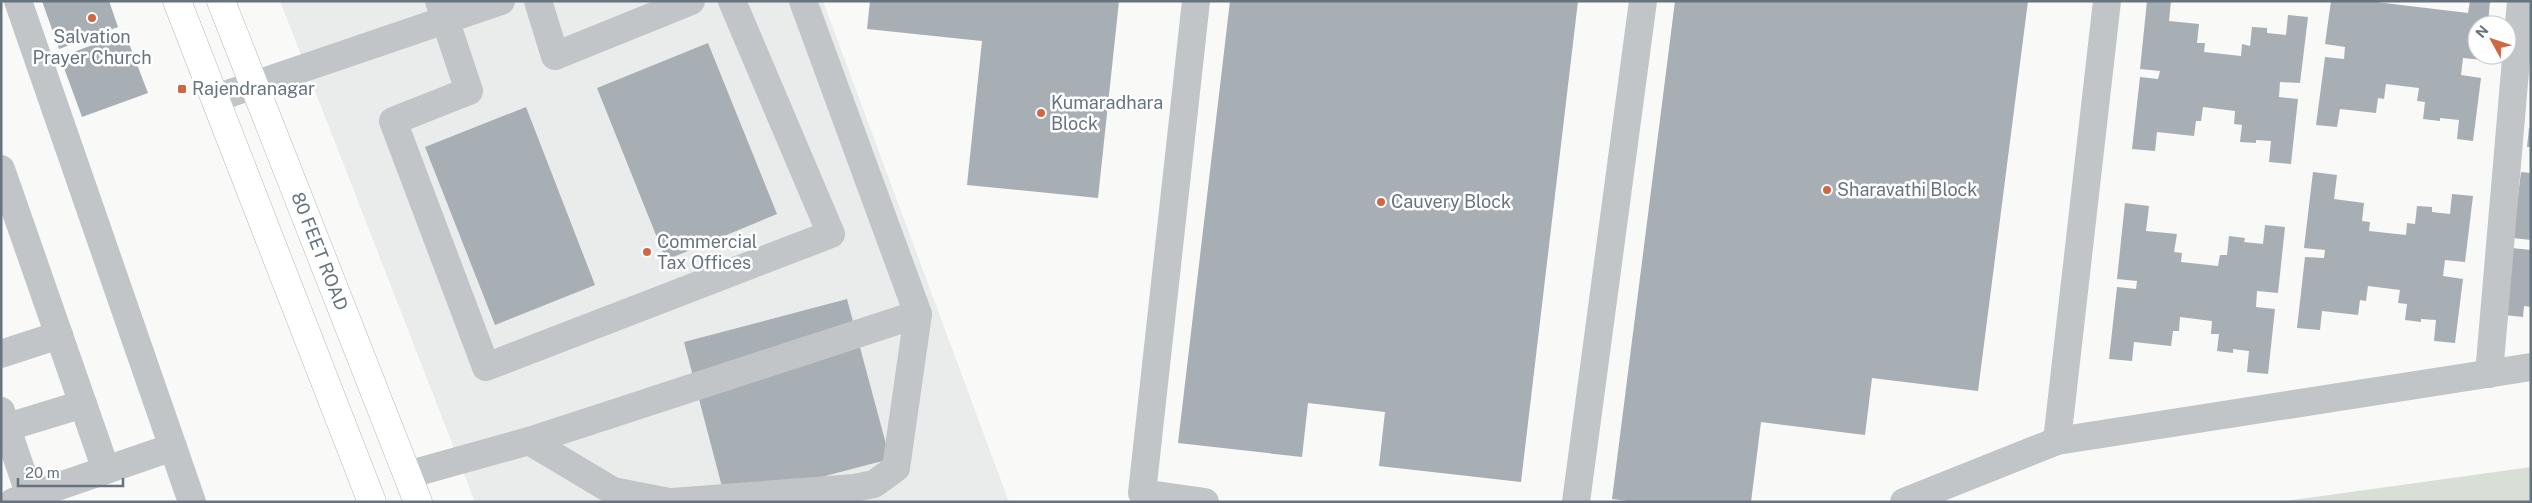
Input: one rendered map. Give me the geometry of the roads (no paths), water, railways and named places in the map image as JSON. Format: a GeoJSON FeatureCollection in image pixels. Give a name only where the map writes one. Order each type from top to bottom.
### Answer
{"type":"FeatureCollection","features":[{"type":"Feature","properties":{"kind":"main road"},"geometry":{"type":"LineString","coordinates":[[177,1],[372,502]]}},
{"type":"Feature","properties":{"kind":"main road","name":"80 FEET ROAD"},"geometry":{"type":"LineString","coordinates":[[221,1],[418,502]]}},
{"type":"Feature","properties":{"kind":"street"},"geometry":{"type":"LineString","coordinates":[[18,1],[192,502]]}},
{"type":"Feature","properties":{"kind":"street"},"geometry":{"type":"LineString","coordinates":[[216,98],[254,87],[442,11],[501,1]]}},
{"type":"Feature","properties":{"kind":"street"},"geometry":{"type":"LineString","coordinates":[[538,1],[555,56],[692,1]]}},
{"type":"Feature","properties":{"kind":"street"},"geometry":{"type":"LineString","coordinates":[[442,11],[469,92],[393,121],[486,367],[831,234],[732,1]]}},
{"type":"Feature","properties":{"kind":"street"},"geometry":{"type":"LineString","coordinates":[[529,441],[613,491],[671,502],[854,488],[874,484],[896,468],[903,433],[918,314],[803,1]]}},
{"type":"Feature","properties":{"kind":"street"},"geometry":{"type":"LineString","coordinates":[[1196,1],[1142,497],[1205,502]]}},
{"type":"Feature","properties":{"kind":"street"},"geometry":{"type":"LineString","coordinates":[[1576,502],[1643,1]]}},
{"type":"Feature","properties":{"kind":"street"},"geometry":{"type":"LineString","coordinates":[[2057,441],[2107,1]]}},
{"type":"Feature","properties":{"kind":"street"},"geometry":{"type":"LineString","coordinates":[[2489,374],[2521,1]]}},
{"type":"Feature","properties":{"kind":"street"},"geometry":{"type":"LineString","coordinates":[[1,169],[106,470]]}},
{"type":"Feature","properties":{"kind":"street"},"geometry":{"type":"LineString","coordinates":[[407,475],[529,441],[918,314]]}},
{"type":"Feature","properties":{"kind":"street"},"geometry":{"type":"LineString","coordinates":[[1,354],[59,335]]}},
{"type":"Feature","properties":{"kind":"street"},"geometry":{"type":"LineString","coordinates":[[1904,502],[2057,441],[2531,367]]}},
{"type":"Feature","properties":{"kind":"street"},"geometry":{"type":"LineString","coordinates":[[83,404],[3,423],[21,499],[173,447]]}},
{"type":"Feature","properties":{"kind":"place","name":"Salvation Prayer Church"},"geometry":{"type":"Point","coordinates":[92,18]}},
{"type":"Feature","properties":{"kind":"place","name":"Rajendranagar"},"geometry":{"type":"Point","coordinates":[182,89]}},
{"type":"Feature","properties":{"kind":"place","name":"Kumaradhara Block"},"geometry":{"type":"Point","coordinates":[1041,113]}},
{"type":"Feature","properties":{"kind":"place","name":"Sharavathi Block"},"geometry":{"type":"Point","coordinates":[1827,190]}},
{"type":"Feature","properties":{"kind":"place","name":"Cauvery Block"},"geometry":{"type":"Point","coordinates":[1381,202]}},
{"type":"Feature","properties":{"kind":"place","name":"Commercial Tax Offices"},"geometry":{"type":"Point","coordinates":[647,252]}}]}
